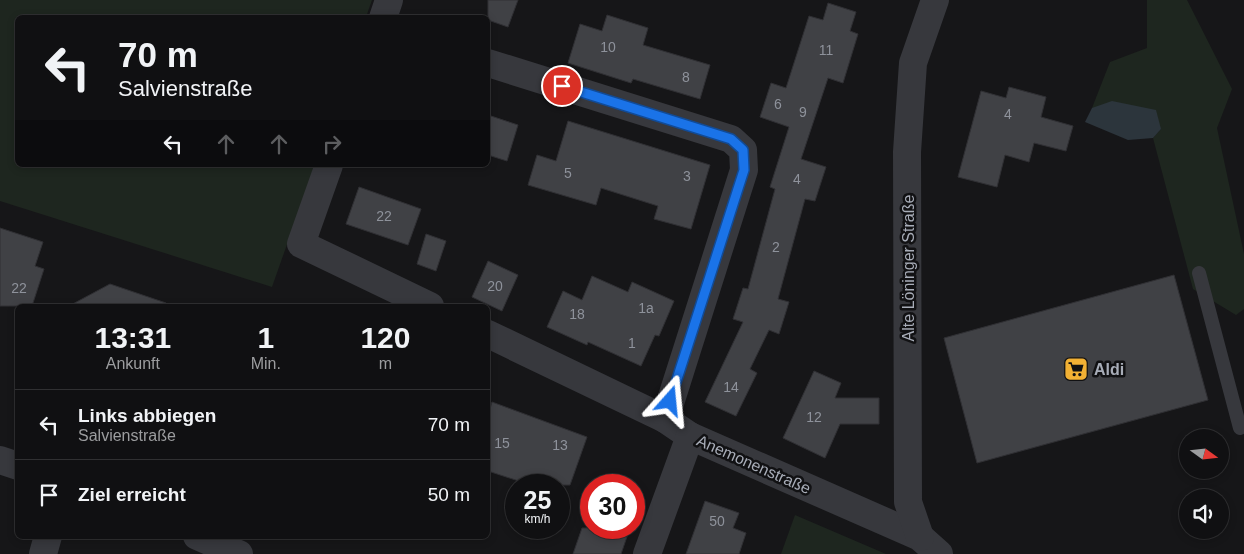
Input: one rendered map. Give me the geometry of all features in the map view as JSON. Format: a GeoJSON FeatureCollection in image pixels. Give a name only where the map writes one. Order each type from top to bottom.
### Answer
{"type":"FeatureCollection","features":[{"type":"Feature","properties":{"kind":"street"},"geometry":{"type":"LineString","coordinates":[[384,15],[389,0]]}},
{"type":"Feature","properties":{"kind":"street","name":"Alte Löninger Straße"},"geometry":{"type":"LineString","coordinates":[[929,546],[908,502],[908,152],[913,64],[935,0]]}},
{"type":"Feature","properties":{"kind":"street"},"geometry":{"type":"LineString","coordinates":[[490,64],[731,139],[743,150],[744,170],[665,419]]}},
{"type":"Feature","properties":{"kind":"street"},"geometry":{"type":"LineString","coordinates":[[328,167],[300,244],[426,304]]}},
{"type":"Feature","properties":{"kind":"street","name":"Anemonenstraße"},"geometry":{"type":"LineString","coordinates":[[490,335],[665,419],[690,436],[929,546]]}},
{"type":"Feature","properties":{"kind":"street"},"geometry":{"type":"LineString","coordinates":[[647,554],[690,436]]}},
{"type":"Feature","properties":{"kind":"street"},"geometry":{"type":"LineString","coordinates":[[0,460],[15,465]]}},
{"type":"Feature","properties":{"kind":"street"},"geometry":{"type":"LineString","coordinates":[[43,554],[47,539]]}},
{"type":"Feature","properties":{"kind":"street"},"geometry":{"type":"LineString","coordinates":[[204,539],[239,554]]}},
{"type":"Feature","properties":{"kind":"lane"},"geometry":{"type":"LineString","coordinates":[[1199,273],[1240,428]]}},
{"type":"Feature","properties":{"kind":"shaded area"},"geometry":{"type":"Polygon","coordinates":[[[0,0],[372,0],[367,15],[15,15],[15,167],[314,167],[272,287],[0,201],[0,0]]]}},
{"type":"Feature","properties":{"kind":"shaded area"},"geometry":{"type":"Polygon","coordinates":[[[1147,0],[1187,0],[1232,89],[1217,128],[1244,254],[1244,309],[1236,315],[1193,289],[1153,138],[1161,129],[1092,108],[1110,62],[1147,48],[1147,0]]]}},
{"type":"Feature","properties":{"kind":"shaded area"},"geometry":{"type":"Polygon","coordinates":[[[1112,101],[1156,110],[1161,129],[1153,138],[1128,140],[1085,122],[1092,108],[1112,101]]]}},
{"type":"Feature","properties":{"kind":"shaded area"},"geometry":{"type":"Polygon","coordinates":[[[795,515],[886,554],[781,554],[795,515]]]}},
{"type":"Feature","properties":{"kind":"building"},"geometry":{"type":"Polygon","coordinates":[[[488,0],[518,0],[508,27],[490,21],[490,15],[488,15],[488,0]]]}},
{"type":"Feature","properties":{"kind":"building"},"geometry":{"type":"Polygon","coordinates":[[[828,3],[856,12],[850,31],[858,34],[843,83],[828,78],[801,159],[826,167],[815,201],[805,199],[778,299],[789,302],[779,334],[769,330],[750,369],[757,373],[736,416],[705,402],[743,322],[733,319],[743,288],[748,289],[775,189],[770,187],[789,127],[760,117],[771,83],[786,88],[809,16],[823,20],[828,3]]]}},
{"type":"Feature","properties":{"kind":"building"},"geometry":{"type":"Polygon","coordinates":[[[607,15],[648,28],[643,45],[710,65],[700,99],[633,79],[631,83],[568,63],[580,24],[602,31],[607,15]]]}},
{"type":"Feature","properties":{"kind":"building"},"geometry":{"type":"Polygon","coordinates":[[[1009,87],[1046,97],[1041,117],[1073,126],[1066,151],[1034,143],[1029,162],[1005,155],[997,187],[958,177],[981,91],[1006,98],[1009,87]]]}},
{"type":"Feature","properties":{"kind":"building"},"geometry":{"type":"Polygon","coordinates":[[[490,116],[518,125],[507,161],[490,156],[490,116]]]}},
{"type":"Feature","properties":{"kind":"building"},"geometry":{"type":"Polygon","coordinates":[[[568,121],[710,165],[691,229],[654,219],[658,206],[601,188],[596,205],[528,185],[537,155],[556,161],[568,121]]]}},
{"type":"Feature","properties":{"kind":"building"},"geometry":{"type":"Polygon","coordinates":[[[359,187],[421,209],[408,245],[346,224],[359,187]]]}},
{"type":"Feature","properties":{"kind":"building"},"geometry":{"type":"Polygon","coordinates":[[[0,228],[43,242],[35,266],[44,269],[33,304],[0,306],[0,228]]]}},
{"type":"Feature","properties":{"kind":"building"},"geometry":{"type":"Polygon","coordinates":[[[426,234],[446,241],[436,271],[417,264],[426,234]]]}},
{"type":"Feature","properties":{"kind":"building"},"geometry":{"type":"Polygon","coordinates":[[[488,261],[518,275],[502,311],[472,297],[488,261]]]}},
{"type":"Feature","properties":{"kind":"building","name":"Aldi"},"geometry":{"type":"Polygon","coordinates":[[[1174,275],[1208,400],[977,463],[944,338],[1174,275]]]}},
{"type":"Feature","properties":{"kind":"building"},"geometry":{"type":"Polygon","coordinates":[[[592,276],[628,292],[632,282],[674,301],[659,336],[655,335],[641,366],[588,342],[587,345],[547,327],[563,291],[582,300],[592,276]]]}},
{"type":"Feature","properties":{"kind":"building"},"geometry":{"type":"Polygon","coordinates":[[[110,284],[166,303],[166,304],[73,304],[110,284]]]}},
{"type":"Feature","properties":{"kind":"building"},"geometry":{"type":"Polygon","coordinates":[[[814,371],[841,383],[835,398],[879,398],[879,424],[840,424],[825,458],[783,438],[814,371]]]}},
{"type":"Feature","properties":{"kind":"building"},"geometry":{"type":"Polygon","coordinates":[[[492,402],[587,437],[570,485],[570,474],[505,474],[505,477],[490,472],[490,409],[492,402]]]}},
{"type":"Feature","properties":{"kind":"building"},"geometry":{"type":"Polygon","coordinates":[[[705,501],[739,513],[733,528],[746,533],[739,554],[686,554],[705,501]]]}},
{"type":"Feature","properties":{"kind":"building"},"geometry":{"type":"Polygon","coordinates":[[[580,534],[580,539],[626,539],[621,554],[573,554],[580,534]]]}},
{"type":"Feature","properties":{"kind":"place","name":"Aldi"},"geometry":{"type":"Point","coordinates":[1076,369]}},
{"type":"Feature","properties":{"kind":"route"},"geometry":{"type":"LineString","coordinates":[[562,86],[731,139],[743,150],[744,170],[670,401]]}}]}
